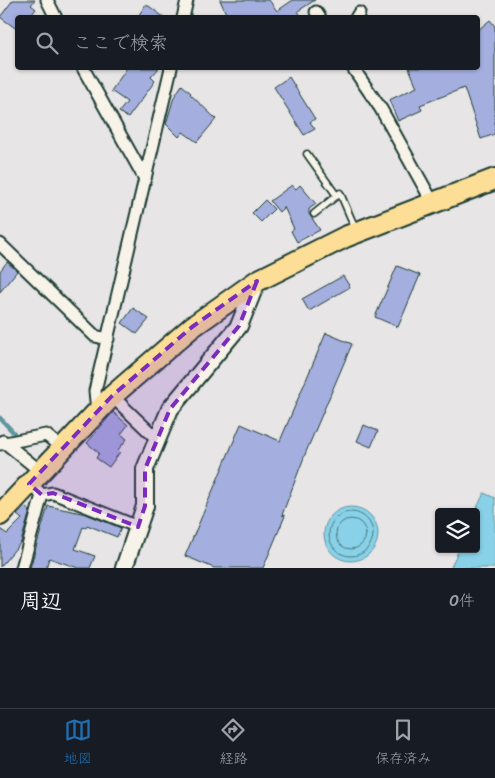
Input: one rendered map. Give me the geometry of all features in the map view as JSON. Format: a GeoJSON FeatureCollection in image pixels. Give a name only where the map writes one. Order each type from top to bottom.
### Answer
{"type":"FeatureCollection","features":[{"type":"Feature","properties":{"kind":"highway"},"geometry":{"type":"LineString","coordinates":[[0,515],[37,483],[62,448],[112,396],[192,327],[257,281],[357,232],[495,179]]}},
{"type":"Feature","properties":{"kind":"street"},"geometry":{"type":"LineString","coordinates":[[47,0],[54,15]]}},
{"type":"Feature","properties":{"kind":"street"},"geometry":{"type":"LineString","coordinates":[[184,15],[187,0]]}},
{"type":"Feature","properties":{"kind":"street"},"geometry":{"type":"LineString","coordinates":[[84,70],[145,179]]}},
{"type":"Feature","properties":{"kind":"street"},"geometry":{"type":"LineString","coordinates":[[97,411],[95,392],[171,70]]}},
{"type":"Feature","properties":{"kind":"street"},"geometry":{"type":"LineString","coordinates":[[354,70],[381,109],[433,203]]}},
{"type":"Feature","properties":{"kind":"street"},"geometry":{"type":"LineString","coordinates":[[0,244],[95,336],[108,339]]}},
{"type":"Feature","properties":{"kind":"street"},"geometry":{"type":"LineString","coordinates":[[124,568],[145,506],[145,469],[170,409],[239,326],[257,281]]}},
{"type":"Feature","properties":{"kind":"street"},"geometry":{"type":"LineString","coordinates":[[112,396],[157,439]]}},
{"type":"Feature","properties":{"kind":"street"},"geometry":{"type":"LineString","coordinates":[[2,442],[46,435],[62,448]]}},
{"type":"Feature","properties":{"kind":"street"},"geometry":{"type":"LineString","coordinates":[[2,442],[37,483],[53,493],[138,527]]}},
{"type":"Feature","properties":{"kind":"street"},"geometry":{"type":"LineString","coordinates":[[22,568],[37,483]]}},
{"type":"Feature","properties":{"kind":"lane"},"geometry":{"type":"LineString","coordinates":[[307,154],[337,196]]}},
{"type":"Feature","properties":{"kind":"lane"},"geometry":{"type":"LineString","coordinates":[[314,214],[340,193],[357,232]]}},
{"type":"Feature","properties":{"kind":"highlighted area"},"geometry":{"type":"Polygon","coordinates":[[[257,281],[239,326],[170,409],[145,469],[145,506],[138,527],[53,493],[42,495],[29,484],[112,396],[192,327],[257,281]]]}},
{"type":"Feature","properties":{"kind":"water"},"geometry":{"type":"Polygon","coordinates":[[[484,493],[495,498],[495,568],[451,567],[457,553],[480,553],[480,508],[477,508],[484,493]]]}},
{"type":"Feature","properties":{"kind":"water"},"geometry":{"type":"Polygon","coordinates":[[[351,507],[361,509],[370,515],[376,524],[378,534],[376,544],[370,553],[361,559],[351,561],[341,559],[332,553],[326,544],[324,534],[326,524],[332,515],[341,509],[351,507]]]}},
{"type":"Feature","properties":{"kind":"building"},"geometry":{"type":"Polygon","coordinates":[[[13,0],[35,0],[31,5],[36,9],[31,15],[15,15],[15,28],[0,17],[13,0]]]}},
{"type":"Feature","properties":{"kind":"building"},"geometry":{"type":"Polygon","coordinates":[[[220,0],[269,0],[277,11],[293,0],[315,0],[298,11],[300,15],[227,15],[220,0]]]}},
{"type":"Feature","properties":{"kind":"building"},"geometry":{"type":"Polygon","coordinates":[[[146,4],[161,15],[139,15],[146,4]]]}},
{"type":"Feature","properties":{"kind":"building"},"geometry":{"type":"Polygon","coordinates":[[[490,20],[495,26],[495,134],[481,139],[464,88],[420,105],[422,110],[398,121],[389,100],[417,87],[410,70],[480,70],[480,28],[490,20]]]}},
{"type":"Feature","properties":{"kind":"building"},"geometry":{"type":"Polygon","coordinates":[[[126,70],[157,70],[151,77],[155,81],[128,118],[119,112],[127,102],[111,91],[126,70]]]}},
{"type":"Feature","properties":{"kind":"building"},"geometry":{"type":"Polygon","coordinates":[[[289,77],[315,119],[310,122],[315,129],[304,135],[274,87],[289,77]]]}},
{"type":"Feature","properties":{"kind":"building"},"geometry":{"type":"Polygon","coordinates":[[[182,85],[216,119],[197,142],[183,132],[179,137],[166,124],[174,97],[182,85]]]}},
{"type":"Feature","properties":{"kind":"building"},"geometry":{"type":"Polygon","coordinates":[[[292,185],[296,189],[300,185],[316,204],[309,209],[309,214],[320,230],[297,242],[291,231],[294,229],[284,207],[279,212],[270,201],[292,185]]]}},
{"type":"Feature","properties":{"kind":"building"},"geometry":{"type":"Polygon","coordinates":[[[265,200],[274,209],[261,222],[252,213],[265,200]]]}},
{"type":"Feature","properties":{"kind":"building"},"geometry":{"type":"Polygon","coordinates":[[[7,262],[17,271],[0,292],[0,271],[7,262]]]}},
{"type":"Feature","properties":{"kind":"building"},"geometry":{"type":"Polygon","coordinates":[[[397,266],[420,275],[398,327],[375,317],[397,266]]]}},
{"type":"Feature","properties":{"kind":"building"},"geometry":{"type":"Polygon","coordinates":[[[343,276],[350,287],[309,311],[302,299],[343,276]]]}},
{"type":"Feature","properties":{"kind":"building"},"geometry":{"type":"Polygon","coordinates":[[[133,308],[149,319],[137,334],[122,323],[133,308]]]}},
{"type":"Feature","properties":{"kind":"building"},"geometry":{"type":"Polygon","coordinates":[[[326,333],[352,344],[306,452],[282,515],[285,516],[263,568],[214,568],[185,556],[241,424],[280,441],[326,333]]]}},
{"type":"Feature","properties":{"kind":"building"},"geometry":{"type":"Polygon","coordinates":[[[113,412],[128,425],[121,434],[127,439],[118,450],[120,452],[109,467],[96,458],[99,453],[87,443],[113,412]]]}},
{"type":"Feature","properties":{"kind":"building"},"geometry":{"type":"Polygon","coordinates":[[[364,425],[378,431],[371,447],[357,441],[364,425]]]}},
{"type":"Feature","properties":{"kind":"building"},"geometry":{"type":"Polygon","coordinates":[[[48,506],[86,514],[121,528],[117,537],[87,525],[86,528],[83,527],[75,549],[95,556],[90,568],[78,568],[49,558],[46,568],[30,568],[48,506]]]}},
{"type":"Feature","properties":{"kind":"building"},"geometry":{"type":"Polygon","coordinates":[[[25,507],[30,511],[21,542],[0,567],[0,529],[7,534],[22,519],[17,515],[25,507]]]}},
{"type":"Feature","properties":{"kind":"waterway"},"geometry":{"type":"LineString","coordinates":[[0,418],[14,433]]}}]}
